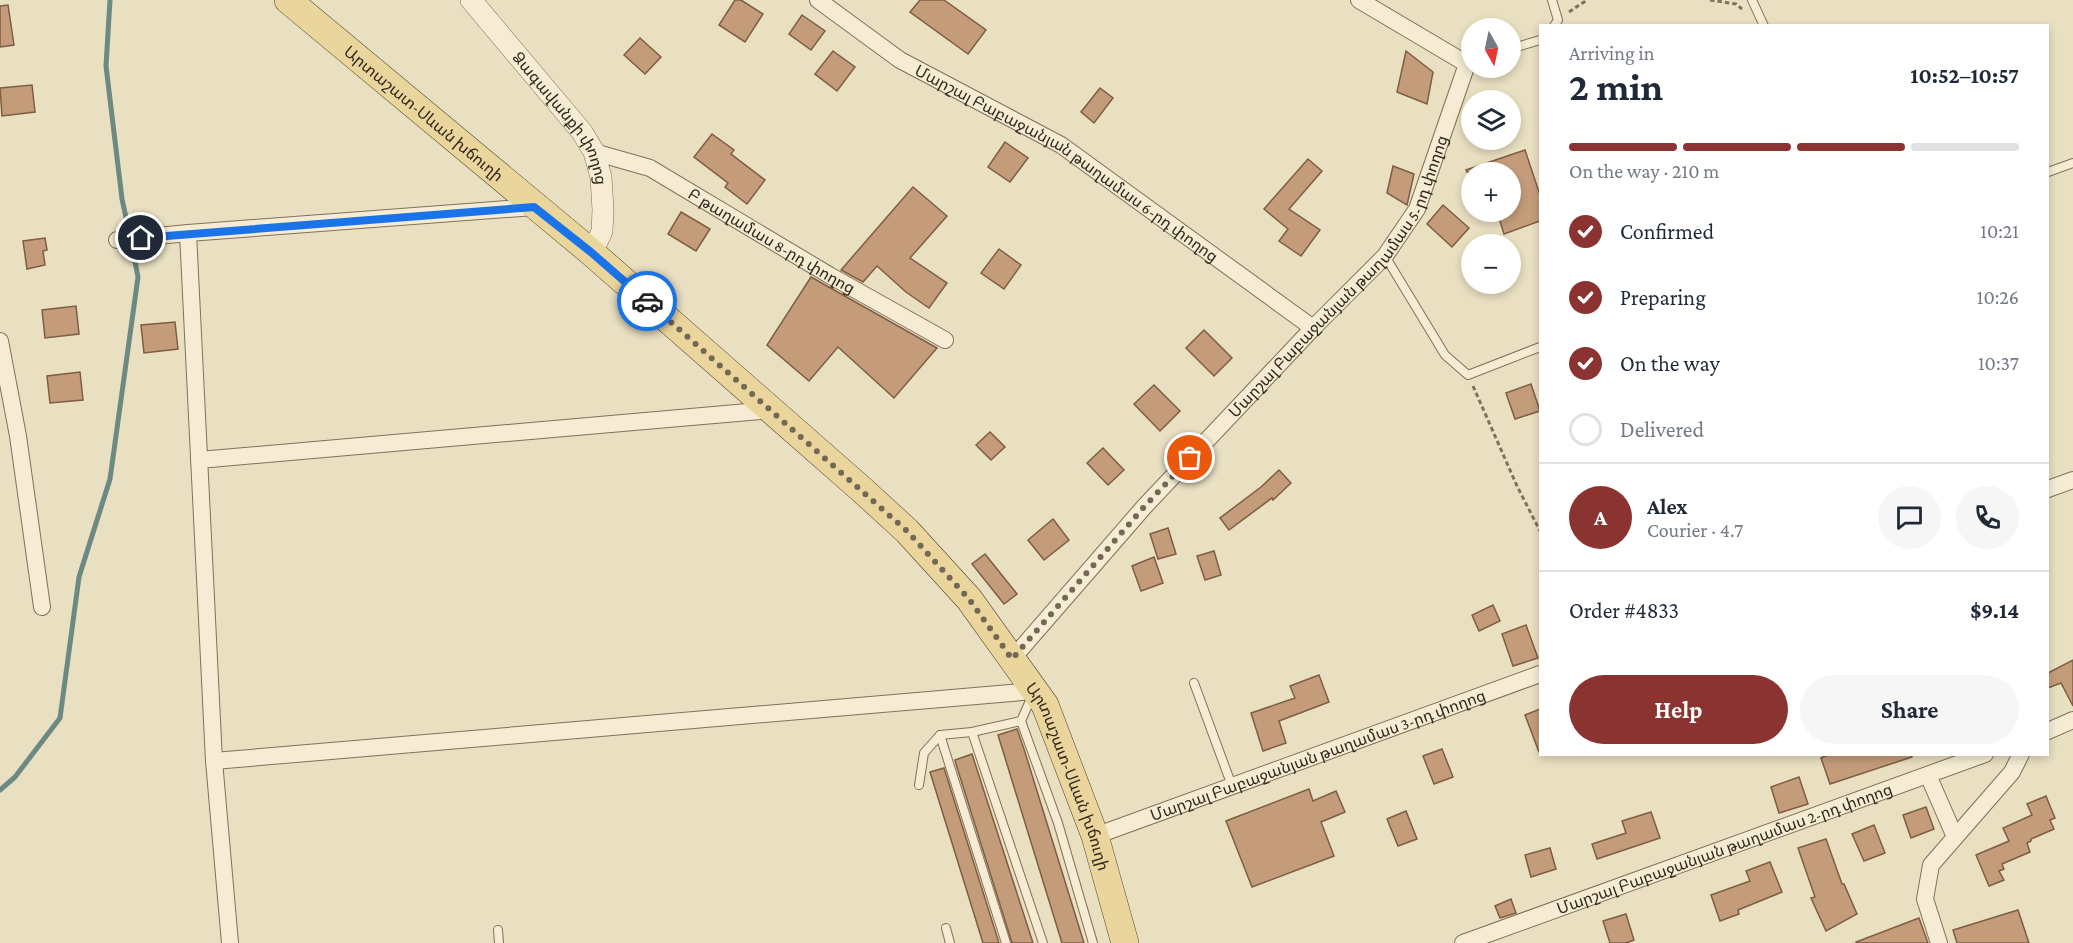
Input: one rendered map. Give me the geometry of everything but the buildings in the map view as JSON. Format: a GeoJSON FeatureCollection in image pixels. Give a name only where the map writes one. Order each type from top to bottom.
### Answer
{"type":"FeatureCollection","features":[{"type":"Feature","properties":{"kind":"main road","name":"Արտաշատ-Սևան խճուղի"},"geometry":{"type":"LineString","coordinates":[[288,0],[592,253],[771,410],[907,531],[969,599],[1045,705],[1095,836],[1125,943]]}},
{"type":"Feature","properties":{"kind":"street","name":"Ձագավանքի փողոց"},"geometry":{"type":"LineString","coordinates":[[471,0],[582,132],[594,152],[601,177],[603,210],[602,231],[592,253]]}},
{"type":"Feature","properties":{"kind":"street","name":"Մարշալ Բաբաջանյան թաղամաս 6-րդ փողոց"},"geometry":{"type":"LineString","coordinates":[[818,0],[900,60],[1061,145],[1313,328]]}},
{"type":"Feature","properties":{"kind":"street"},"geometry":{"type":"LineString","coordinates":[[1359,0],[1461,58]]}},
{"type":"Feature","properties":{"kind":"street","name":"Մարշալ Բաբաջանյան թաղամաս 5-րդ փողոց"},"geometry":{"type":"LineString","coordinates":[[1012,659],[1144,507],[1313,328],[1385,256],[1417,209],[1464,78]]}},
{"type":"Feature","properties":{"kind":"street","name":"Բ թաղամաս 8-րդ փողոց"},"geometry":{"type":"LineString","coordinates":[[594,152],[650,168],[945,340]]}},
{"type":"Feature","properties":{"kind":"street"},"geometry":{"type":"LineString","coordinates":[[117,240],[534,207]]}},
{"type":"Feature","properties":{"kind":"street"},"geometry":{"type":"LineString","coordinates":[[188,233],[214,761],[230,943]]}},
{"type":"Feature","properties":{"kind":"street"},"geometry":{"type":"LineString","coordinates":[[0,341],[18,436],[42,607]]}},
{"type":"Feature","properties":{"kind":"street"},"geometry":{"type":"LineString","coordinates":[[199,460],[771,410]]}},
{"type":"Feature","properties":{"kind":"street"},"geometry":{"type":"LineString","coordinates":[[2049,489],[2073,480]]}},
{"type":"Feature","properties":{"kind":"street","name":"Մարշալ Բաբաջանյան թաղամաս 3-րդ փողոց"},"geometry":{"type":"LineString","coordinates":[[1095,836],[1539,674]]}},
{"type":"Feature","properties":{"kind":"street"},"geometry":{"type":"LineString","coordinates":[[214,761],[1034,690]]}},
{"type":"Feature","properties":{"kind":"street"},"geometry":{"type":"LineString","coordinates":[[2049,731],[2073,720]]}},
{"type":"Feature","properties":{"kind":"street","name":"Մարշալ Բաբաջանյան թաղամաս 2-րդ փողոց"},"geometry":{"type":"LineString","coordinates":[[1463,943],[1980,756]]}},
{"type":"Feature","properties":{"kind":"street"},"geometry":{"type":"LineString","coordinates":[[1939,943],[1925,899],[1931,865],[2012,772],[2020,756]]}},
{"type":"Feature","properties":{"kind":"street"},"geometry":{"type":"LineString","coordinates":[[1929,775],[1955,837]]}},
{"type":"Feature","properties":{"kind":"lane"},"geometry":{"type":"LineString","coordinates":[[1552,0],[1556,23]]}},
{"type":"Feature","properties":{"kind":"lane"},"geometry":{"type":"LineString","coordinates":[[1752,0],[1763,24]]}},
{"type":"Feature","properties":{"kind":"lane"},"geometry":{"type":"LineString","coordinates":[[1521,46],[1539,40]]}},
{"type":"Feature","properties":{"kind":"lane"},"geometry":{"type":"LineString","coordinates":[[2049,172],[2073,163]]}},
{"type":"Feature","properties":{"kind":"lane"},"geometry":{"type":"LineString","coordinates":[[1385,256],[1445,355],[1468,375],[1539,347]]}},
{"type":"Feature","properties":{"kind":"lane"},"geometry":{"type":"LineString","coordinates":[[1194,683],[1232,786]]}},
{"type":"Feature","properties":{"kind":"lane"},"geometry":{"type":"LineString","coordinates":[[1034,690],[1021,721],[1058,823],[1093,943]]}},
{"type":"Feature","properties":{"kind":"lane"},"geometry":{"type":"LineString","coordinates":[[919,785],[924,753],[940,735],[972,732],[1021,721]]}},
{"type":"Feature","properties":{"kind":"lane"},"geometry":{"type":"LineString","coordinates":[[972,732],[1043,943]]}},
{"type":"Feature","properties":{"kind":"lane"},"geometry":{"type":"LineString","coordinates":[[940,735],[1006,943]]}},
{"type":"Feature","properties":{"kind":"lane"},"geometry":{"type":"LineString","coordinates":[[946,928],[950,943]]}},
{"type":"Feature","properties":{"kind":"lane"},"geometry":{"type":"LineString","coordinates":[[498,930],[499,943]]}},
{"type":"Feature","properties":{"kind":"path"},"geometry":{"type":"LineString","coordinates":[[1556,23],[1587,0]]}},
{"type":"Feature","properties":{"kind":"path"},"geometry":{"type":"LineString","coordinates":[[1710,0],[1736,4],[1763,24]]}},
{"type":"Feature","properties":{"kind":"path"},"geometry":{"type":"LineString","coordinates":[[1468,375],[1516,486],[1539,529]]}},
{"type":"Feature","properties":{"kind":"waterway"},"geometry":{"type":"LineString","coordinates":[[110,0],[106,66],[122,199],[130,236]]}},
{"type":"Feature","properties":{"kind":"waterway"},"geometry":{"type":"LineString","coordinates":[[0,790],[15,777],[60,718],[79,577],[110,479],[138,277],[131,241]]}},
{"type":"Feature","properties":{"kind":"way so far"},"geometry":{"type":"LineString","coordinates":[[647,301],[907,531],[969,599],[1012,659],[1144,507],[1190,458]]}},
{"type":"Feature","properties":{"kind":"route"},"geometry":{"type":"LineString","coordinates":[[141,238],[534,207],[647,301]]}}]}
